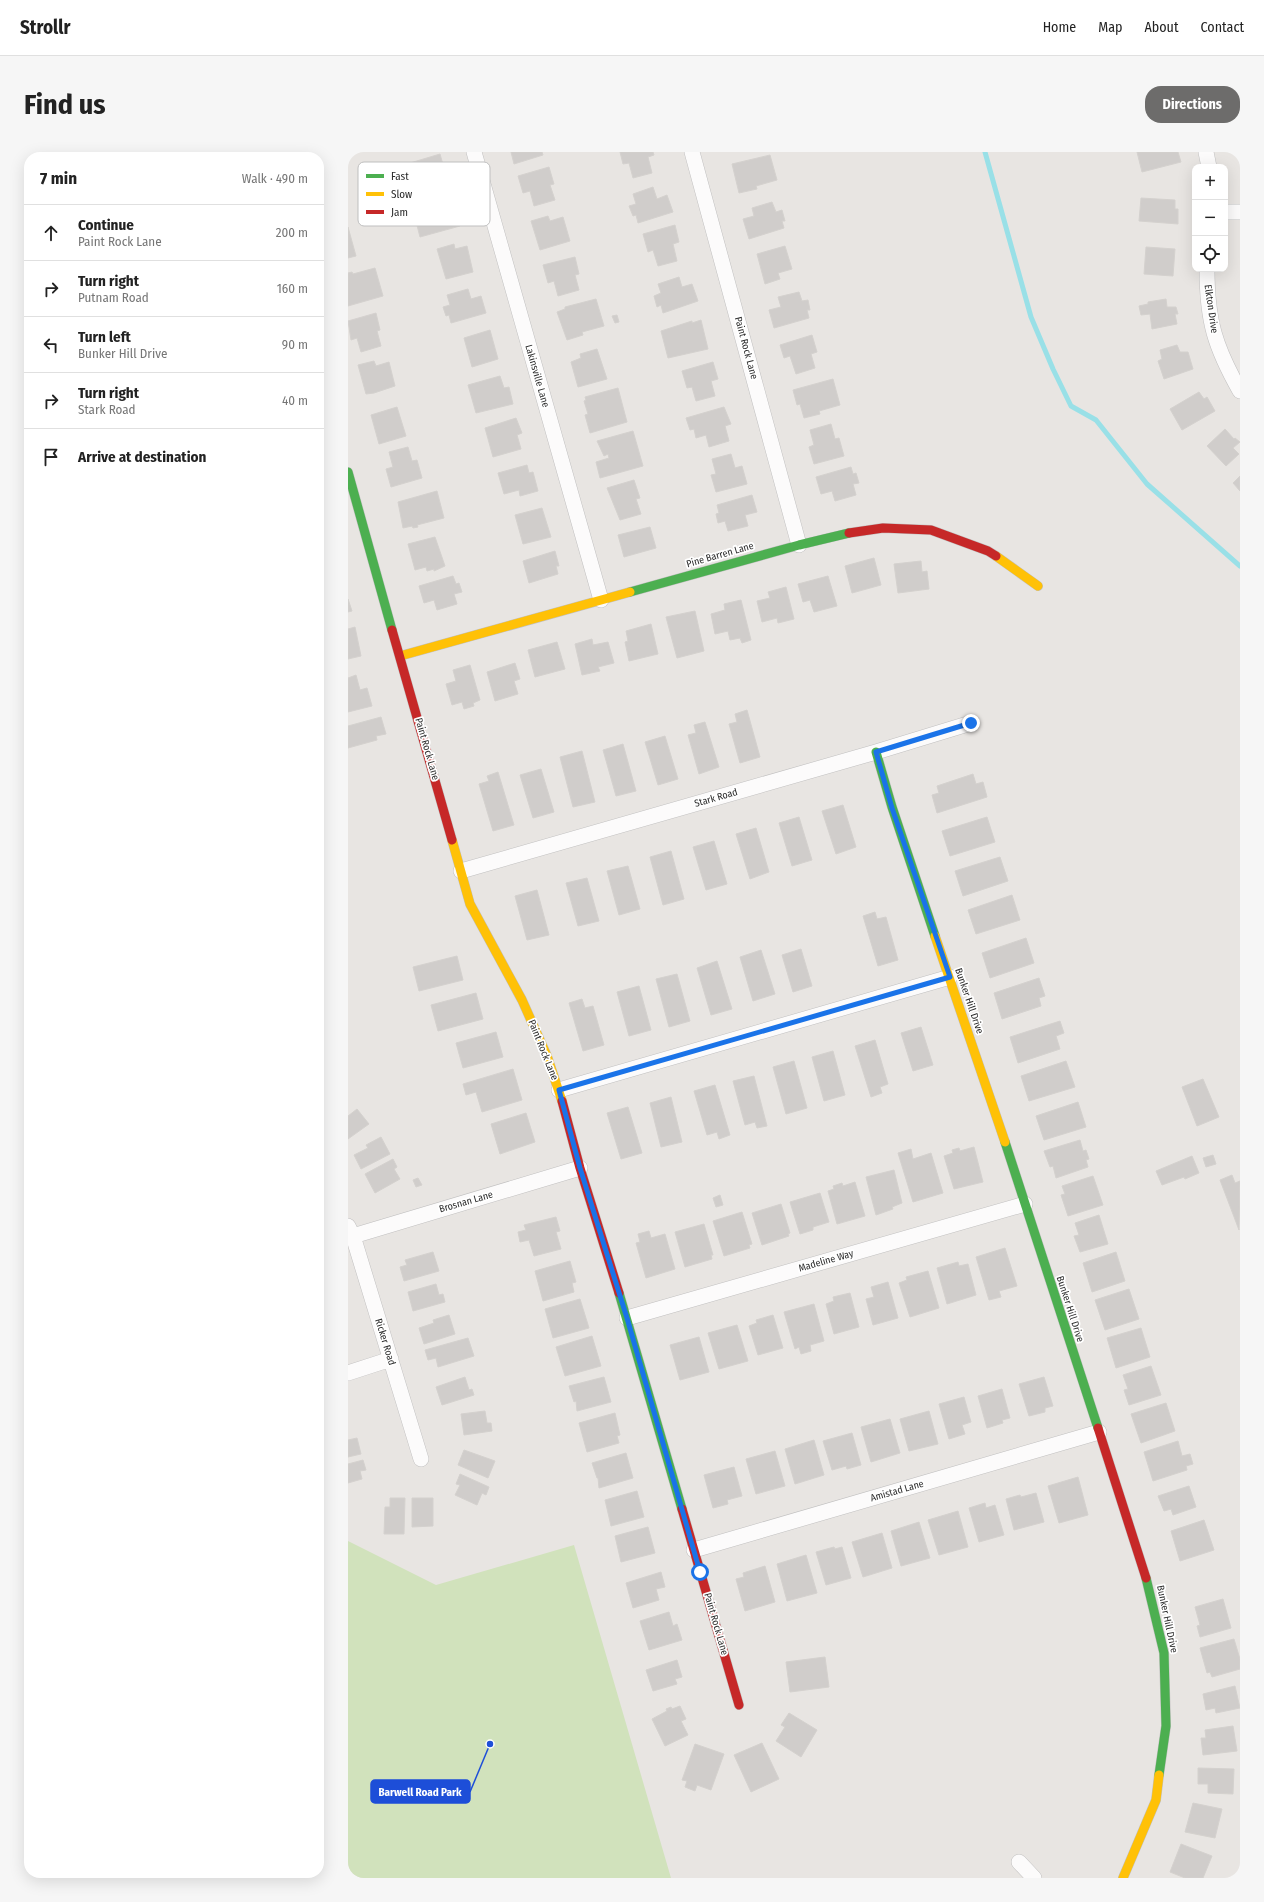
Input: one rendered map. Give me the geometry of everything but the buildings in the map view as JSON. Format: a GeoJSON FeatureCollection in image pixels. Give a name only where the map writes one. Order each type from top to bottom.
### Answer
{"type":"FeatureCollection","features":[{"type":"Feature","properties":{"kind":"street","name":"Lakinsville Lane"},"geometry":{"type":"LineString","coordinates":[[474,152],[477,162]]}},
{"type":"Feature","properties":{"kind":"street","name":"Paint Rock Lane"},"geometry":{"type":"LineString","coordinates":[[692,152],[799,545]]}},
{"type":"Feature","properties":{"kind":"street"},"geometry":{"type":"LineString","coordinates":[[1206,152],[1208,164]]}},
{"type":"Feature","properties":{"kind":"street","name":"Lakinsville Lane"},"geometry":{"type":"LineString","coordinates":[[490,209],[600,600]]}},
{"type":"Feature","properties":{"kind":"street"},"geometry":{"type":"LineString","coordinates":[[1228,212],[1240,212]]}},
{"type":"Feature","properties":{"kind":"street","name":"Elkton Drive"},"geometry":{"type":"LineString","coordinates":[[1207,272],[1210,318],[1216,344],[1240,391]]}},
{"type":"Feature","properties":{"kind":"street","name":"Paint Rock Lane"},"geometry":{"type":"LineString","coordinates":[[348,472],[470,904],[522,1000],[548,1056],[559,1090],[580,1168],[627,1318],[739,1705]]}},
{"type":"Feature","properties":{"kind":"street","name":"Pine Barren Lane"},"geometry":{"type":"LineString","coordinates":[[400,656],[799,545],[848,533],[883,528],[931,530],[988,551],[1038,586]]}},
{"type":"Feature","properties":{"kind":"street","name":"Stark Road"},"geometry":{"type":"LineString","coordinates":[[461,871],[876,752],[971,723]]}},
{"type":"Feature","properties":{"kind":"street","name":"Bunker Hill Drive"},"geometry":{"type":"LineString","coordinates":[[876,752],[892,808],[1025,1204],[1151,1592],[1164,1653],[1166,1726],[1156,1800],[1123,1878]]}},
{"type":"Feature","properties":{"kind":"street"},"geometry":{"type":"LineString","coordinates":[[559,1090],[950,977]]}},
{"type":"Feature","properties":{"kind":"street","name":"Brosnan Lane"},"geometry":{"type":"LineString","coordinates":[[350,1231],[580,1168]]}},
{"type":"Feature","properties":{"kind":"street","name":"Madeline Way"},"geometry":{"type":"LineString","coordinates":[[627,1318],[1025,1204]]}},
{"type":"Feature","properties":{"kind":"street","name":"Ricker Road"},"geometry":{"type":"LineString","coordinates":[[350,1231],[421,1459]]}},
{"type":"Feature","properties":{"kind":"street"},"geometry":{"type":"LineString","coordinates":[[348,1373],[391,1359]]}},
{"type":"Feature","properties":{"kind":"street","name":"Amistad Lane"},"geometry":{"type":"LineString","coordinates":[[694,1550],[1099,1432]]}},
{"type":"Feature","properties":{"kind":"street"},"geometry":{"type":"LineString","coordinates":[[1019,1862],[1034,1878]]}},
{"type":"Feature","properties":{"kind":"green space"},"geometry":{"type":"Polygon","coordinates":[[[348,1541],[436,1585],[574,1545],[671,1878],[348,1878],[348,1541]]]}},
{"type":"Feature","properties":{"kind":"waterway"},"geometry":{"type":"LineString","coordinates":[[985,152],[1031,317],[1053,369],[1071,406],[1096,420],[1147,484],[1240,566]]}},
{"type":"Feature","properties":{"kind":"traffic: fast"},"geometry":{"type":"LineString","coordinates":[[348,472],[392,630]]}},
{"type":"Feature","properties":{"kind":"traffic: fast"},"geometry":{"type":"LineString","coordinates":[[630,592],[799,545],[849,533]]}},
{"type":"Feature","properties":{"kind":"traffic: fast"},"geometry":{"type":"LineString","coordinates":[[876,752],[892,807],[935,936]]}},
{"type":"Feature","properties":{"kind":"traffic: fast"},"geometry":{"type":"LineString","coordinates":[[1005,1142],[1098,1428]]}},
{"type":"Feature","properties":{"kind":"traffic: fast"},"geometry":{"type":"LineString","coordinates":[[619,1293],[682,1509]]}},
{"type":"Feature","properties":{"kind":"traffic: fast"},"geometry":{"type":"LineString","coordinates":[[1146,1578],[1164,1653],[1166,1726],[1159,1775]]}},
{"type":"Feature","properties":{"kind":"traffic: slow"},"geometry":{"type":"LineString","coordinates":[[996,556],[1038,586]]}},
{"type":"Feature","properties":{"kind":"traffic: slow"},"geometry":{"type":"LineString","coordinates":[[400,656],[630,592]]}},
{"type":"Feature","properties":{"kind":"traffic: slow"},"geometry":{"type":"LineString","coordinates":[[452,840],[470,904],[522,1000],[547,1056],[562,1101]]}},
{"type":"Feature","properties":{"kind":"traffic: slow"},"geometry":{"type":"LineString","coordinates":[[935,936],[1005,1142]]}},
{"type":"Feature","properties":{"kind":"traffic: slow"},"geometry":{"type":"LineString","coordinates":[[1123,1878],[1156,1800],[1159,1775]]}},
{"type":"Feature","properties":{"kind":"traffic: jam"},"geometry":{"type":"LineString","coordinates":[[849,533],[883,528],[931,530],[988,551],[996,556]]}},
{"type":"Feature","properties":{"kind":"traffic: jam"},"geometry":{"type":"LineString","coordinates":[[392,630],[452,840]]}},
{"type":"Feature","properties":{"kind":"traffic: jam"},"geometry":{"type":"LineString","coordinates":[[562,1101],[580,1168],[619,1293]]}},
{"type":"Feature","properties":{"kind":"traffic: jam"},"geometry":{"type":"LineString","coordinates":[[1098,1428],[1146,1578]]}},
{"type":"Feature","properties":{"kind":"traffic: jam"},"geometry":{"type":"LineString","coordinates":[[682,1509],[739,1705]]}},
{"type":"Feature","properties":{"kind":"place","name":"Barwell Road Park"},"geometry":{"type":"Point","coordinates":[490,1744]}},
{"type":"Feature","properties":{"kind":"route"},"geometry":{"type":"LineString","coordinates":[[700,1572],[627,1318],[580,1168],[559,1090],[950,977],[892,808],[876,752],[971,723]]}}]}
